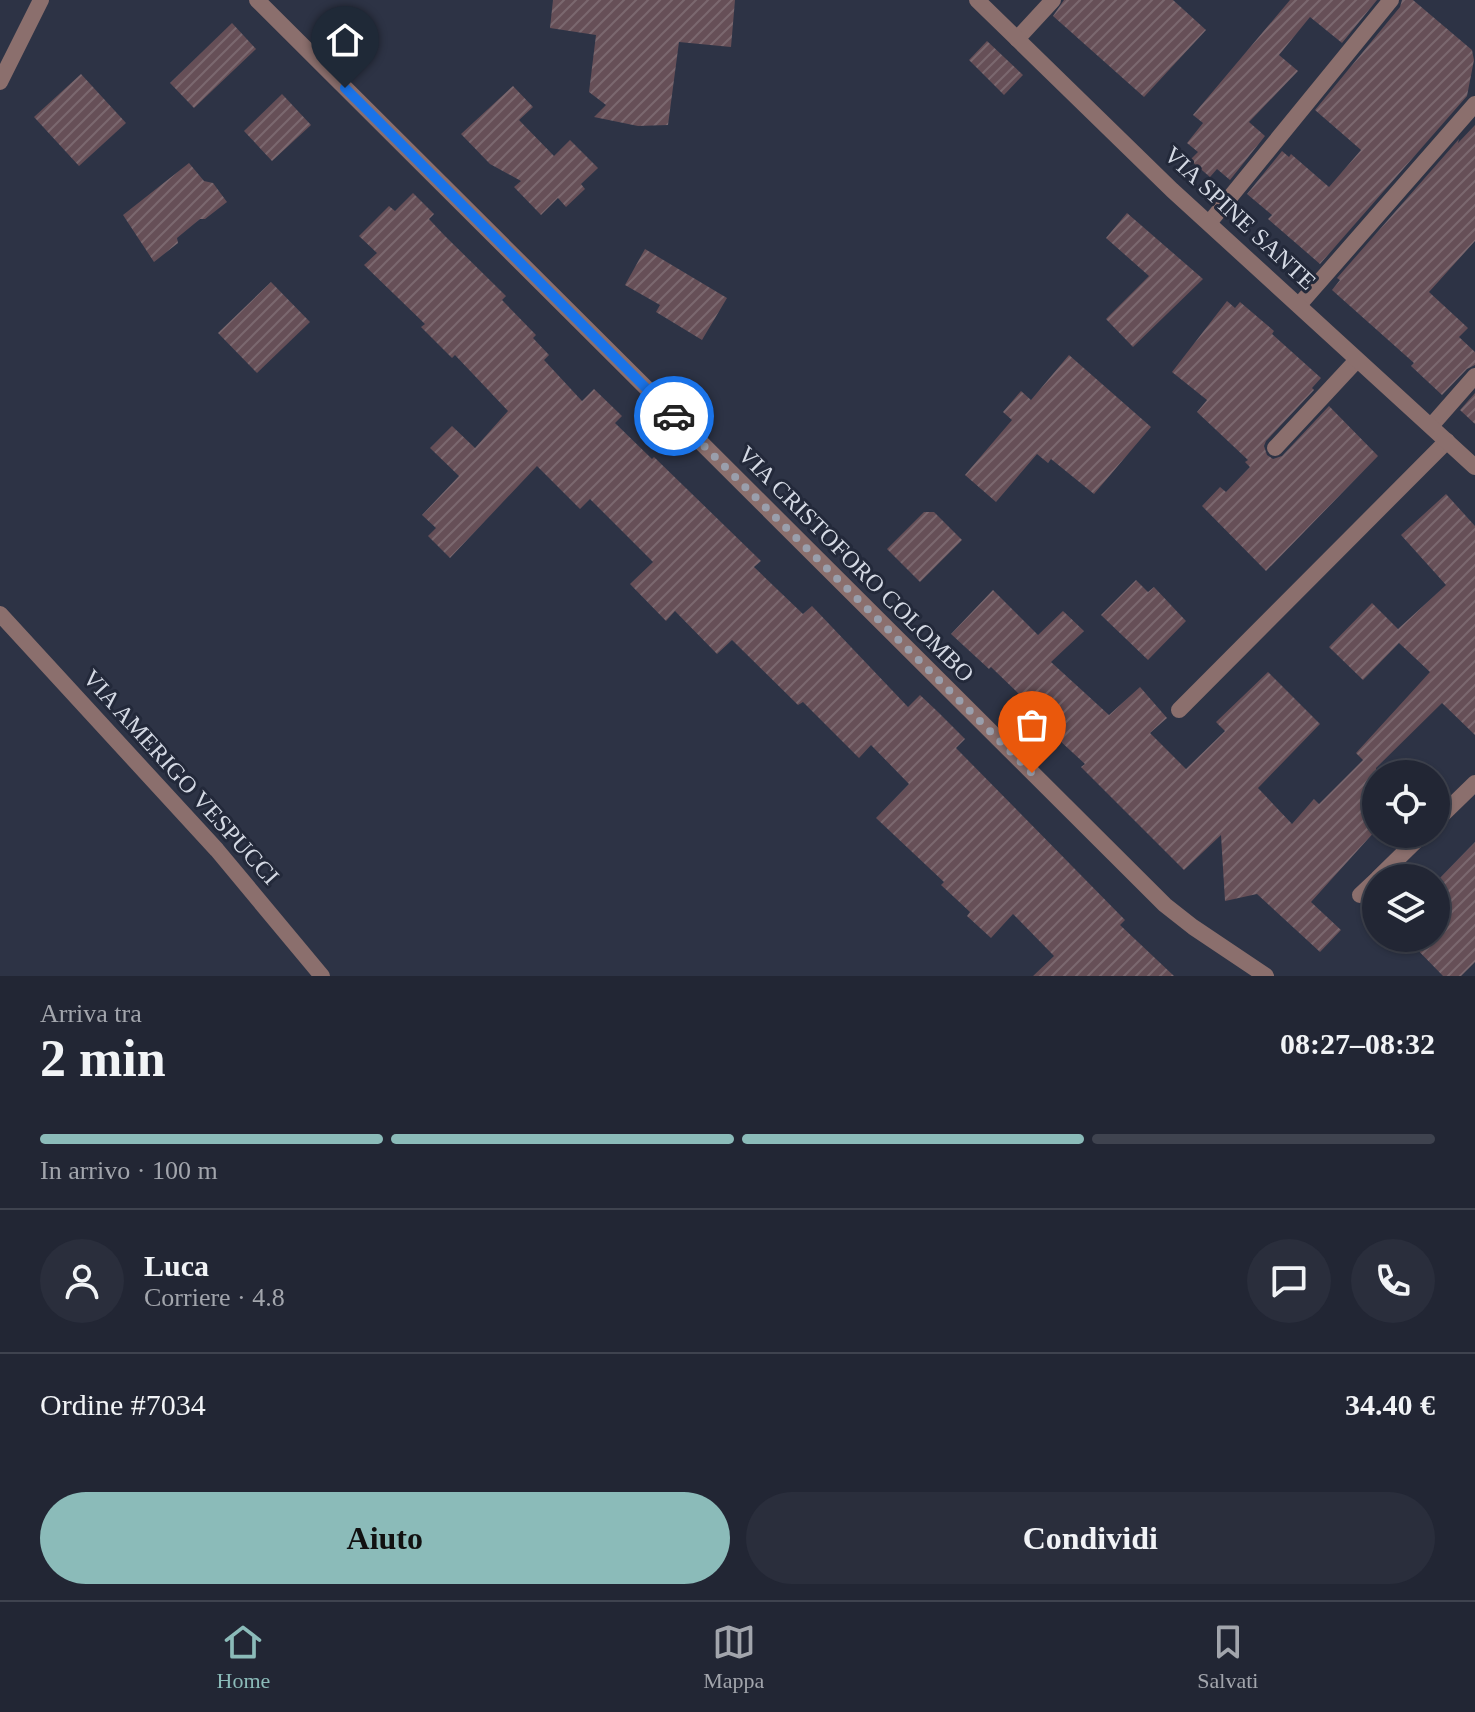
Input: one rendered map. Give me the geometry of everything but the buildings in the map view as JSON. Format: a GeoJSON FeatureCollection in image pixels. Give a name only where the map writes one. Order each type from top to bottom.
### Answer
{"type":"FeatureCollection","features":[{"type":"Feature","properties":{"kind":"street"},"geometry":{"type":"LineString","coordinates":[[0,82],[41,0]]}},
{"type":"Feature","properties":{"kind":"street","name":"VIA CRISTOFORO COLOMBO"},"geometry":{"type":"LineString","coordinates":[[257,0],[1165,905],[1266,976]]}},
{"type":"Feature","properties":{"kind":"street","name":"VIA SPINE SANTE"},"geometry":{"type":"LineString","coordinates":[[977,0],[1209,223],[1475,467]]}},
{"type":"Feature","properties":{"kind":"street"},"geometry":{"type":"LineString","coordinates":[[1017,39],[1053,0]]}},
{"type":"Feature","properties":{"kind":"street"},"geometry":{"type":"LineString","coordinates":[[1209,223],[1391,0]]}},
{"type":"Feature","properties":{"kind":"street"},"geometry":{"type":"LineString","coordinates":[[1299,305],[1475,104]]}},
{"type":"Feature","properties":{"kind":"street"},"geometry":{"type":"LineString","coordinates":[[1275,448],[1357,360]]}},
{"type":"Feature","properties":{"kind":"street"},"geometry":{"type":"LineString","coordinates":[[1431,426],[1475,376]]}},
{"type":"Feature","properties":{"kind":"street"},"geometry":{"type":"LineString","coordinates":[[1179,710],[1447,441]]}},
{"type":"Feature","properties":{"kind":"street","name":"VIA AMERIGO VESPUCCI"},"geometry":{"type":"LineString","coordinates":[[0,614],[217,850],[322,976]]}},
{"type":"Feature","properties":{"kind":"street"},"geometry":{"type":"LineString","coordinates":[[1450,807],[1475,783]]}},
{"type":"Feature","properties":{"kind":"street"},"geometry":{"type":"LineString","coordinates":[[1392,864],[1409,848]]}},
{"type":"Feature","properties":{"kind":"way so far"},"geometry":{"type":"LineString","coordinates":[[674,416],[1032,773]]}},
{"type":"Feature","properties":{"kind":"route"},"geometry":{"type":"LineString","coordinates":[[345,88],[674,416]]}}]}
